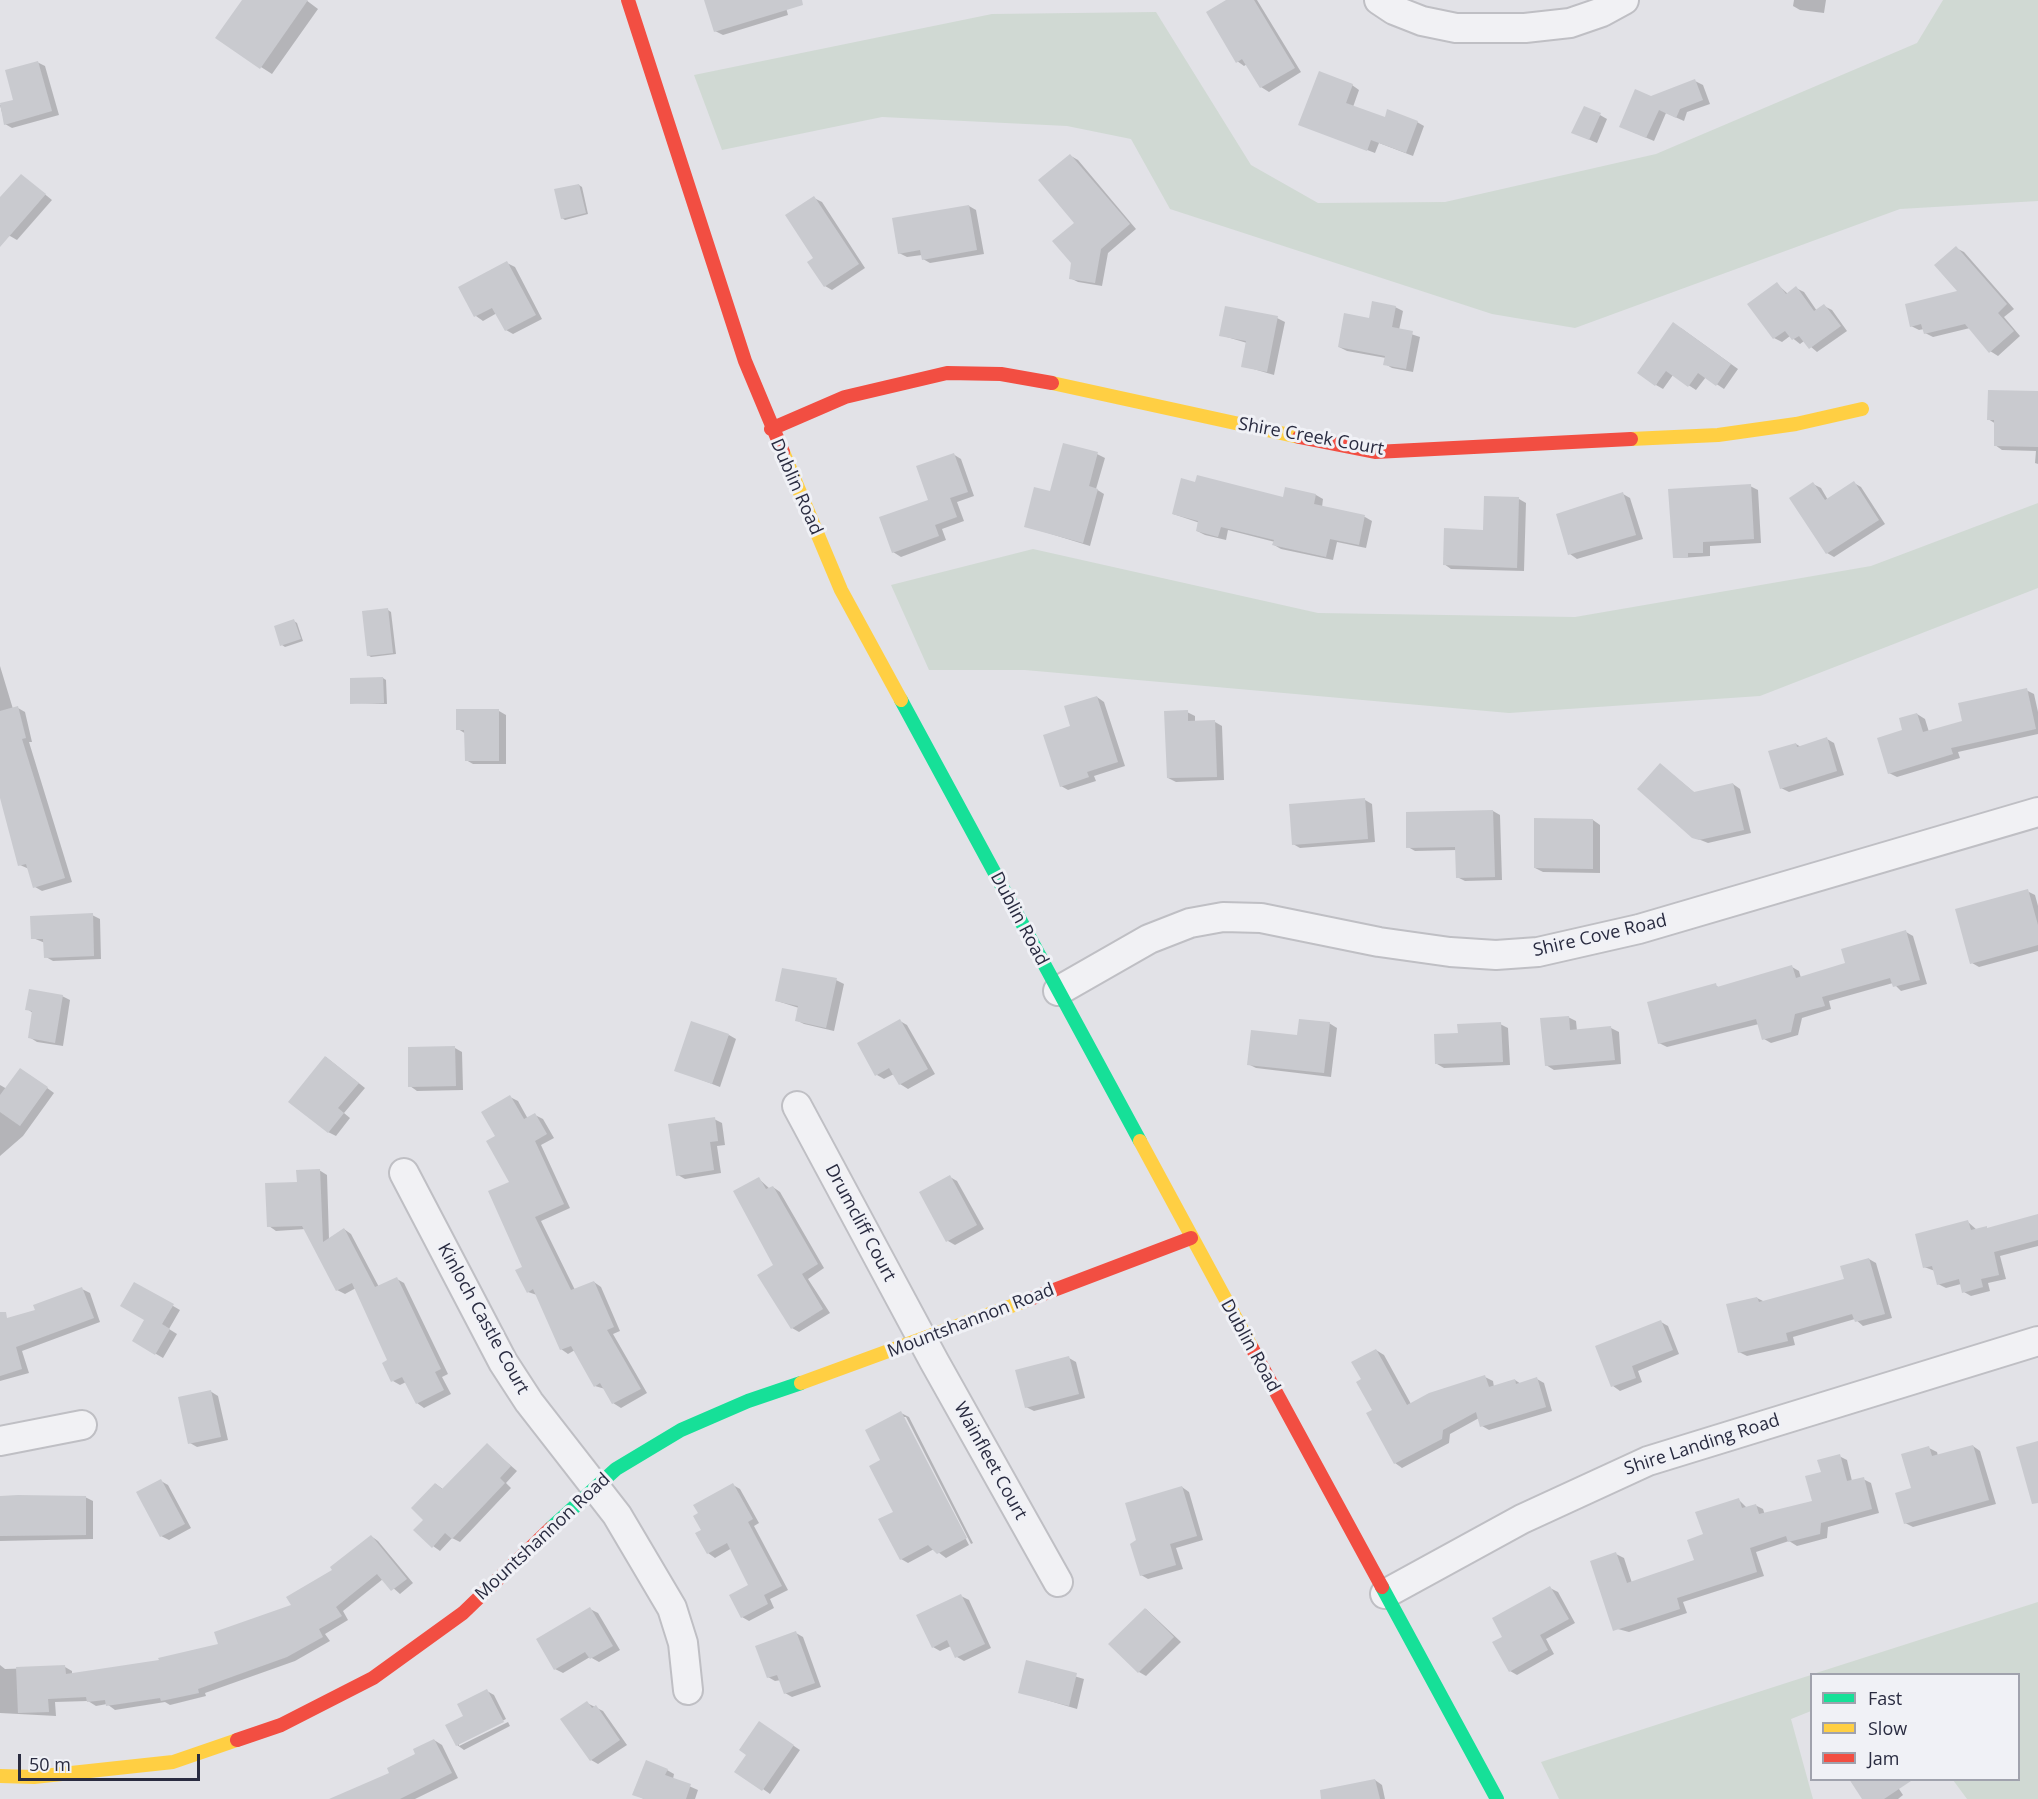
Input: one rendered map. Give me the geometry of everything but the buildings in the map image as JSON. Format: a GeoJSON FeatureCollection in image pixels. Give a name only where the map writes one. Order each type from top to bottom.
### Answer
{"type":"FeatureCollection","features":[{"type":"Feature","properties":{"kind":"street","name":"Dublin Road"},"geometry":{"type":"LineString","coordinates":[[628,0],[745,361],[771,429],[841,590],[1497,1799]]}},
{"type":"Feature","properties":{"kind":"street"},"geometry":{"type":"LineString","coordinates":[[1379,0],[1394,10],[1433,23],[1456,27],[1525,28],[1570,23],[1602,12],[1624,0]]}},
{"type":"Feature","properties":{"kind":"street","name":"Shire Creek Court"},"geometry":{"type":"LineString","coordinates":[[771,429],[845,397],[947,373],[1001,374],[1096,391],[1261,430],[1375,452],[1718,435],[1796,424],[1862,409]]}},
{"type":"Feature","properties":{"kind":"street","name":"Shire Cove Road"},"geometry":{"type":"LineString","coordinates":[[1058,991],[1149,939],[1190,923],[1223,917],[1261,918],[1379,942],[1450,952],[1497,955],[1538,952],[1639,929],[2038,812]]}},
{"type":"Feature","properties":{"kind":"street","name":"Drumcliff Court"},"geometry":{"type":"LineString","coordinates":[[797,1106],[922,1340]]}},
{"type":"Feature","properties":{"kind":"street","name":"Kinloch Castle Court"},"geometry":{"type":"LineString","coordinates":[[404,1173],[503,1362],[529,1402],[596,1485],[617,1515],[672,1608],[683,1643],[688,1690]]}},
{"type":"Feature","properties":{"kind":"street","name":"Mountshannon Road"},"geometry":{"type":"LineString","coordinates":[[0,1776],[34,1777],[173,1762],[281,1725],[373,1678],[463,1613],[596,1485],[616,1469],[681,1430],[748,1401],[922,1340],[1191,1238]]}},
{"type":"Feature","properties":{"kind":"street","name":"Wainfleet Court"},"geometry":{"type":"LineString","coordinates":[[922,1340],[1058,1582]]}},
{"type":"Feature","properties":{"kind":"street","name":"Shire Landing Road"},"geometry":{"type":"LineString","coordinates":[[1385,1594],[1522,1519],[1648,1461],[2038,1341]]}},
{"type":"Feature","properties":{"kind":"street"},"geometry":{"type":"LineString","coordinates":[[0,1441],[82,1425]]}},
{"type":"Feature","properties":{"kind":"shaded area"},"geometry":{"type":"Polygon","coordinates":[[[1943,0],[2038,0],[2038,201],[1900,209],[1575,328],[1492,314],[1170,209],[1131,139],[1067,126],[882,117],[722,150],[694,75],[992,14],[1156,12],[1251,165],[1318,203],[1445,202],[1656,154],[1917,43],[1943,0]]]}},
{"type":"Feature","properties":{"kind":"shaded area"},"geometry":{"type":"Polygon","coordinates":[[[2038,503],[2038,588],[1760,696],[1509,713],[1025,670],[929,670],[891,585],[1033,549],[1318,613],[1575,617],[1871,566],[2038,503]]]}},
{"type":"Feature","properties":{"kind":"shaded area"},"geometry":{"type":"Polygon","coordinates":[[[2038,1602],[2038,1799],[1967,1799],[1954,1781],[2020,1781],[2020,1673],[1816,1673],[2038,1602]]]}},
{"type":"Feature","properties":{"kind":"shaded area"},"geometry":{"type":"Polygon","coordinates":[[[1810,1675],[1810,1711],[1791,1719],[1813,1799],[1559,1799],[1541,1762],[1810,1675]]]}},
{"type":"Feature","properties":{"kind":"traffic: fast"},"geometry":{"type":"LineString","coordinates":[[901,700],[1140,1141]]}},
{"type":"Feature","properties":{"kind":"traffic: fast"},"geometry":{"type":"LineString","coordinates":[[551,1528],[616,1469],[681,1430],[748,1401],[801,1383]]}},
{"type":"Feature","properties":{"kind":"traffic: fast"},"geometry":{"type":"LineString","coordinates":[[1382,1587],[1497,1799]]}},
{"type":"Feature","properties":{"kind":"traffic: slow"},"geometry":{"type":"LineString","coordinates":[[1052,383],[1299,437]]}},
{"type":"Feature","properties":{"kind":"traffic: slow"},"geometry":{"type":"LineString","coordinates":[[1631,439],[1718,435],[1796,424],[1862,409]]}},
{"type":"Feature","properties":{"kind":"traffic: slow"},"geometry":{"type":"LineString","coordinates":[[783,452],[841,590],[901,700]]}},
{"type":"Feature","properties":{"kind":"traffic: slow"},"geometry":{"type":"LineString","coordinates":[[1140,1141],[1252,1348]]}},
{"type":"Feature","properties":{"kind":"traffic: slow"},"geometry":{"type":"LineString","coordinates":[[801,1383],[1025,1301]]}},
{"type":"Feature","properties":{"kind":"traffic: slow"},"geometry":{"type":"LineString","coordinates":[[0,1776],[34,1777],[173,1762],[237,1740]]}},
{"type":"Feature","properties":{"kind":"traffic: jam"},"geometry":{"type":"LineString","coordinates":[[628,0],[745,361],[783,452]]}},
{"type":"Feature","properties":{"kind":"traffic: jam"},"geometry":{"type":"LineString","coordinates":[[771,429],[845,397],[947,373],[1001,374],[1052,383]]}},
{"type":"Feature","properties":{"kind":"traffic: jam"},"geometry":{"type":"LineString","coordinates":[[1299,437],[1375,452],[1631,439]]}},
{"type":"Feature","properties":{"kind":"traffic: jam"},"geometry":{"type":"LineString","coordinates":[[1025,1301],[1191,1238]]}},
{"type":"Feature","properties":{"kind":"traffic: jam"},"geometry":{"type":"LineString","coordinates":[[1252,1348],[1382,1587]]}},
{"type":"Feature","properties":{"kind":"traffic: jam"},"geometry":{"type":"LineString","coordinates":[[237,1740],[281,1725],[373,1678],[463,1613],[551,1528]]}}]}
